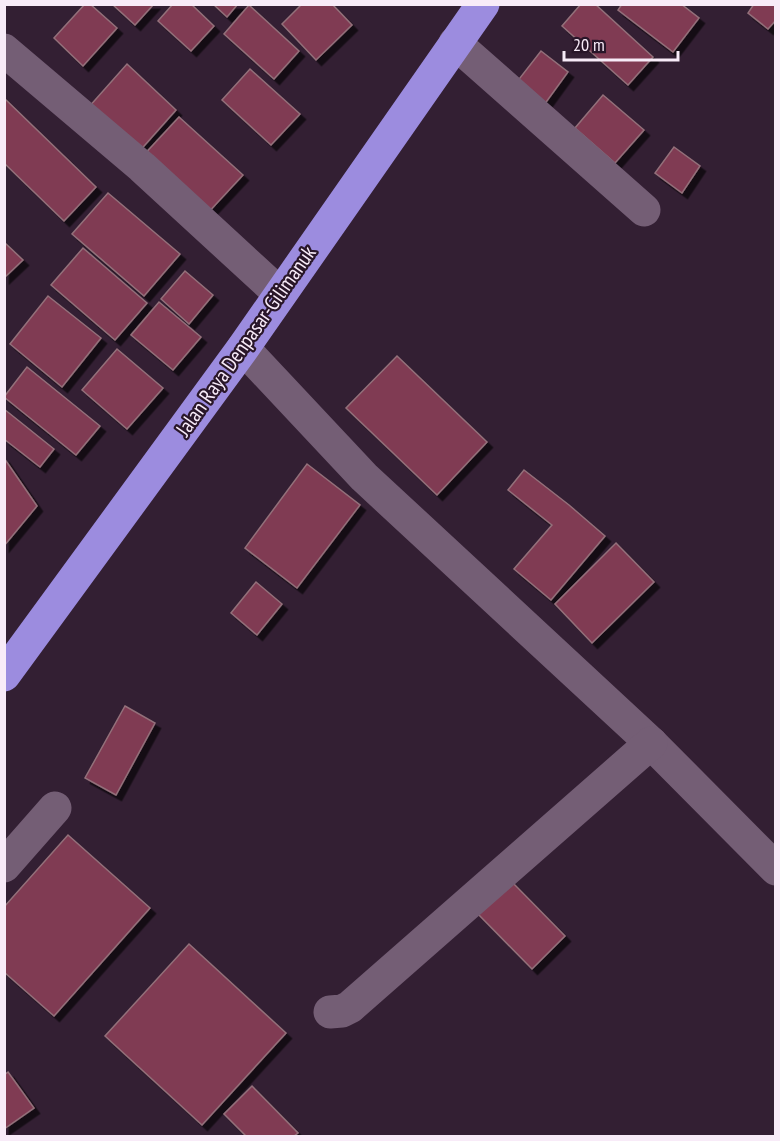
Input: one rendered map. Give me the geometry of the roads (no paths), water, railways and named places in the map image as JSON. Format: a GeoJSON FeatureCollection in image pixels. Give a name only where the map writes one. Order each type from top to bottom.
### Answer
{"type":"FeatureCollection","features":[{"type":"Feature","properties":{"kind":"highway","name":"Jalan Raya Denpasar-Gilimanuk"},"geometry":{"type":"LineString","coordinates":[[4,675],[243,348],[483,4]]}},
{"type":"Feature","properties":{"kind":"street"},"geometry":{"type":"LineString","coordinates":[[455,44],[644,210]]}},
{"type":"Feature","properties":{"kind":"street"},"geometry":{"type":"LineString","coordinates":[[4,50],[142,167],[280,294]]}},
{"type":"Feature","properties":{"kind":"street"},"geometry":{"type":"LineString","coordinates":[[243,348],[364,477],[651,743],[776,869]]}},
{"type":"Feature","properties":{"kind":"street"},"geometry":{"type":"LineString","coordinates":[[330,1012],[342,1011],[350,1007],[651,743]]}},
{"type":"Feature","properties":{"kind":"street"},"geometry":{"type":"LineString","coordinates":[[4,866],[55,808]]}}]}
